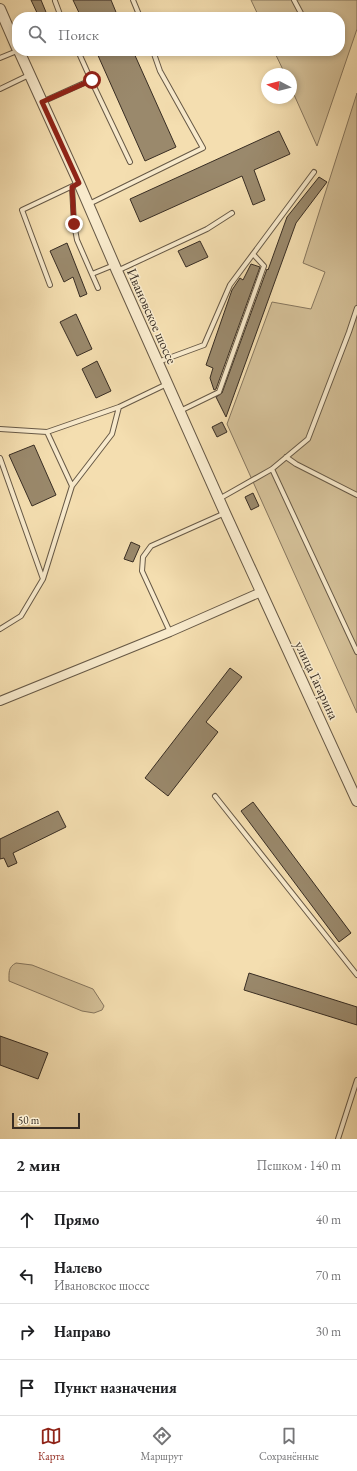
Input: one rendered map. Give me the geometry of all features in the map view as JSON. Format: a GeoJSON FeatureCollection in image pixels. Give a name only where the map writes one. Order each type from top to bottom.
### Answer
{"type":"FeatureCollection","features":[{"type":"Feature","properties":{"kind":"street"},"geometry":{"type":"LineString","coordinates":[[0,10],[12,37]]}},
{"type":"Feature","properties":{"kind":"street","name":"Ивановское шоссе"},"geometry":{"type":"LineString","coordinates":[[20,56],[42,102],[75,185],[88,204],[115,268],[261,592]]}},
{"type":"Feature","properties":{"kind":"street"},"geometry":{"type":"LineString","coordinates":[[0,702],[170,632],[261,592]]}},
{"type":"Feature","properties":{"kind":"street","name":"улица Гагарина"},"geometry":{"type":"LineString","coordinates":[[261,592],[357,801]]}},
{"type":"Feature","properties":{"kind":"lane"},"geometry":{"type":"LineString","coordinates":[[133,0],[138,12]]}},
{"type":"Feature","properties":{"kind":"lane"},"geometry":{"type":"LineString","coordinates":[[294,0],[300,12]]}},
{"type":"Feature","properties":{"kind":"lane"},"geometry":{"type":"LineString","coordinates":[[55,1],[59,12]]}},
{"type":"Feature","properties":{"kind":"lane"},"geometry":{"type":"LineString","coordinates":[[0,58],[12,53]]}},
{"type":"Feature","properties":{"kind":"lane"},"geometry":{"type":"LineString","coordinates":[[80,56],[130,162]]}},
{"type":"Feature","properties":{"kind":"lane"},"geometry":{"type":"LineString","coordinates":[[88,204],[203,148],[160,71],[155,56]]}},
{"type":"Feature","properties":{"kind":"lane"},"geometry":{"type":"LineString","coordinates":[[0,89],[29,75]]}},
{"type":"Feature","properties":{"kind":"lane"},"geometry":{"type":"LineString","coordinates":[[42,102],[92,80]]}},
{"type":"Feature","properties":{"kind":"lane"},"geometry":{"type":"LineString","coordinates":[[158,362],[204,345],[230,285],[314,172]]}},
{"type":"Feature","properties":{"kind":"lane"},"geometry":{"type":"LineString","coordinates":[[50,285],[22,210],[75,185],[74,224],[77,240],[98,288]]}},
{"type":"Feature","properties":{"kind":"lane"},"geometry":{"type":"LineString","coordinates":[[92,274],[115,268],[207,229],[232,213]]}},
{"type":"Feature","properties":{"kind":"lane"},"geometry":{"type":"LineString","coordinates":[[179,411],[219,392],[264,266],[253,254]]}},
{"type":"Feature","properties":{"kind":"lane"},"geometry":{"type":"LineString","coordinates":[[219,499],[272,469],[308,439],[357,308]]}},
{"type":"Feature","properties":{"kind":"lane"},"geometry":{"type":"LineString","coordinates":[[0,428],[47,432],[119,406],[167,384]]}},
{"type":"Feature","properties":{"kind":"lane"},"geometry":{"type":"LineString","coordinates":[[0,629],[21,616],[43,579],[72,486],[112,434],[119,406]]}},
{"type":"Feature","properties":{"kind":"lane"},"geometry":{"type":"LineString","coordinates":[[47,432],[72,486]]}},
{"type":"Feature","properties":{"kind":"lane"},"geometry":{"type":"LineString","coordinates":[[286,457],[296,464],[357,495]]}},
{"type":"Feature","properties":{"kind":"lane"},"geometry":{"type":"LineString","coordinates":[[0,458],[43,579]]}},
{"type":"Feature","properties":{"kind":"lane"},"geometry":{"type":"LineString","coordinates":[[272,469],[356,650]]}},
{"type":"Feature","properties":{"kind":"lane"},"geometry":{"type":"LineString","coordinates":[[170,632],[142,571],[143,557],[151,546],[225,513]]}},
{"type":"Feature","properties":{"kind":"lane"},"geometry":{"type":"LineString","coordinates":[[356,650],[357,643]]}},
{"type":"Feature","properties":{"kind":"lane"},"geometry":{"type":"LineString","coordinates":[[215,796],[357,976]]}},
{"type":"Feature","properties":{"kind":"lane"},"geometry":{"type":"LineString","coordinates":[[338,1139],[357,1080]]}},
{"type":"Feature","properties":{"kind":"shaded area"},"geometry":{"type":"Polygon","coordinates":[[[251,0],[357,0],[357,29],[317,146],[297,101],[297,68],[282,68],[276,56],[345,56],[345,12],[257,12],[251,0]]]}},
{"type":"Feature","properties":{"kind":"shaded area"},"geometry":{"type":"Polygon","coordinates":[[[357,93],[357,713],[227,424],[272,302],[311,309],[325,272],[303,263],[357,93]]]}},
{"type":"Feature","properties":{"kind":"shaded area"},"geometry":{"type":"Polygon","coordinates":[[[16,963],[32,965],[93,989],[104,1006],[102,1010],[94,1013],[82,1011],[9,981],[10,968],[16,963]]]}},
{"type":"Feature","properties":{"kind":"building"},"geometry":{"type":"Polygon","coordinates":[[[31,0],[41,0],[46,12],[37,12],[31,0]]]}},
{"type":"Feature","properties":{"kind":"building"},"geometry":{"type":"Polygon","coordinates":[[[73,0],[111,0],[116,12],[79,12],[73,0]]]}},
{"type":"Feature","properties":{"kind":"building"},"geometry":{"type":"Polygon","coordinates":[[[98,56],[135,56],[176,147],[145,161],[98,56]]]}},
{"type":"Feature","properties":{"kind":"building"},"geometry":{"type":"Polygon","coordinates":[[[279,131],[290,154],[254,170],[265,200],[253,205],[242,176],[140,222],[130,199],[279,131]]]}},
{"type":"Feature","properties":{"kind":"building"},"geometry":{"type":"Polygon","coordinates":[[[319,177],[327,182],[296,223],[226,417],[216,397],[222,393],[287,217],[319,177]]]}},
{"type":"Feature","properties":{"kind":"building"},"geometry":{"type":"Polygon","coordinates":[[[200,241],[208,257],[186,267],[178,251],[200,241]]]}},
{"type":"Feature","properties":{"kind":"building"},"geometry":{"type":"Polygon","coordinates":[[[67,243],[87,294],[80,297],[73,277],[64,282],[50,251],[67,243]]]}},
{"type":"Feature","properties":{"kind":"building"},"geometry":{"type":"Polygon","coordinates":[[[251,264],[260,267],[216,389],[214,390],[210,378],[213,368],[206,365],[232,290],[240,278],[243,280],[251,264]]]}},
{"type":"Feature","properties":{"kind":"building"},"geometry":{"type":"Polygon","coordinates":[[[76,314],[92,349],[77,356],[60,322],[76,314]]]}},
{"type":"Feature","properties":{"kind":"building"},"geometry":{"type":"Polygon","coordinates":[[[97,361],[111,391],[96,398],[82,369],[97,361]]]}},
{"type":"Feature","properties":{"kind":"building"},"geometry":{"type":"Polygon","coordinates":[[[222,422],[227,432],[217,437],[212,427],[222,422]]]}},
{"type":"Feature","properties":{"kind":"building"},"geometry":{"type":"Polygon","coordinates":[[[34,445],[56,495],[32,506],[9,455],[34,445]]]}},
{"type":"Feature","properties":{"kind":"building"},"geometry":{"type":"Polygon","coordinates":[[[253,493],[259,506],[251,510],[245,497],[253,493]]]}},
{"type":"Feature","properties":{"kind":"building"},"geometry":{"type":"Polygon","coordinates":[[[131,542],[140,546],[133,562],[124,559],[131,542]]]}},
{"type":"Feature","properties":{"kind":"building"},"geometry":{"type":"Polygon","coordinates":[[[230,668],[242,677],[206,722],[218,732],[168,796],[145,778],[230,668]]]}},
{"type":"Feature","properties":{"kind":"building"},"geometry":{"type":"Polygon","coordinates":[[[253,802],[351,933],[339,942],[241,811],[253,802]]]}},
{"type":"Feature","properties":{"kind":"building"},"geometry":{"type":"Polygon","coordinates":[[[58,811],[66,827],[13,853],[17,863],[8,867],[4,858],[0,859],[0,839],[58,811]]]}},
{"type":"Feature","properties":{"kind":"building"},"geometry":{"type":"Polygon","coordinates":[[[249,973],[357,1007],[357,1025],[244,990],[249,973]]]}},
{"type":"Feature","properties":{"kind":"building"},"geometry":{"type":"Polygon","coordinates":[[[0,1036],[48,1053],[38,1079],[0,1065],[0,1036]]]}},
{"type":"Feature","properties":{"kind":"route"},"geometry":{"type":"LineString","coordinates":[[74,224],[72,187],[79,183],[42,102],[92,80]]}}]}
